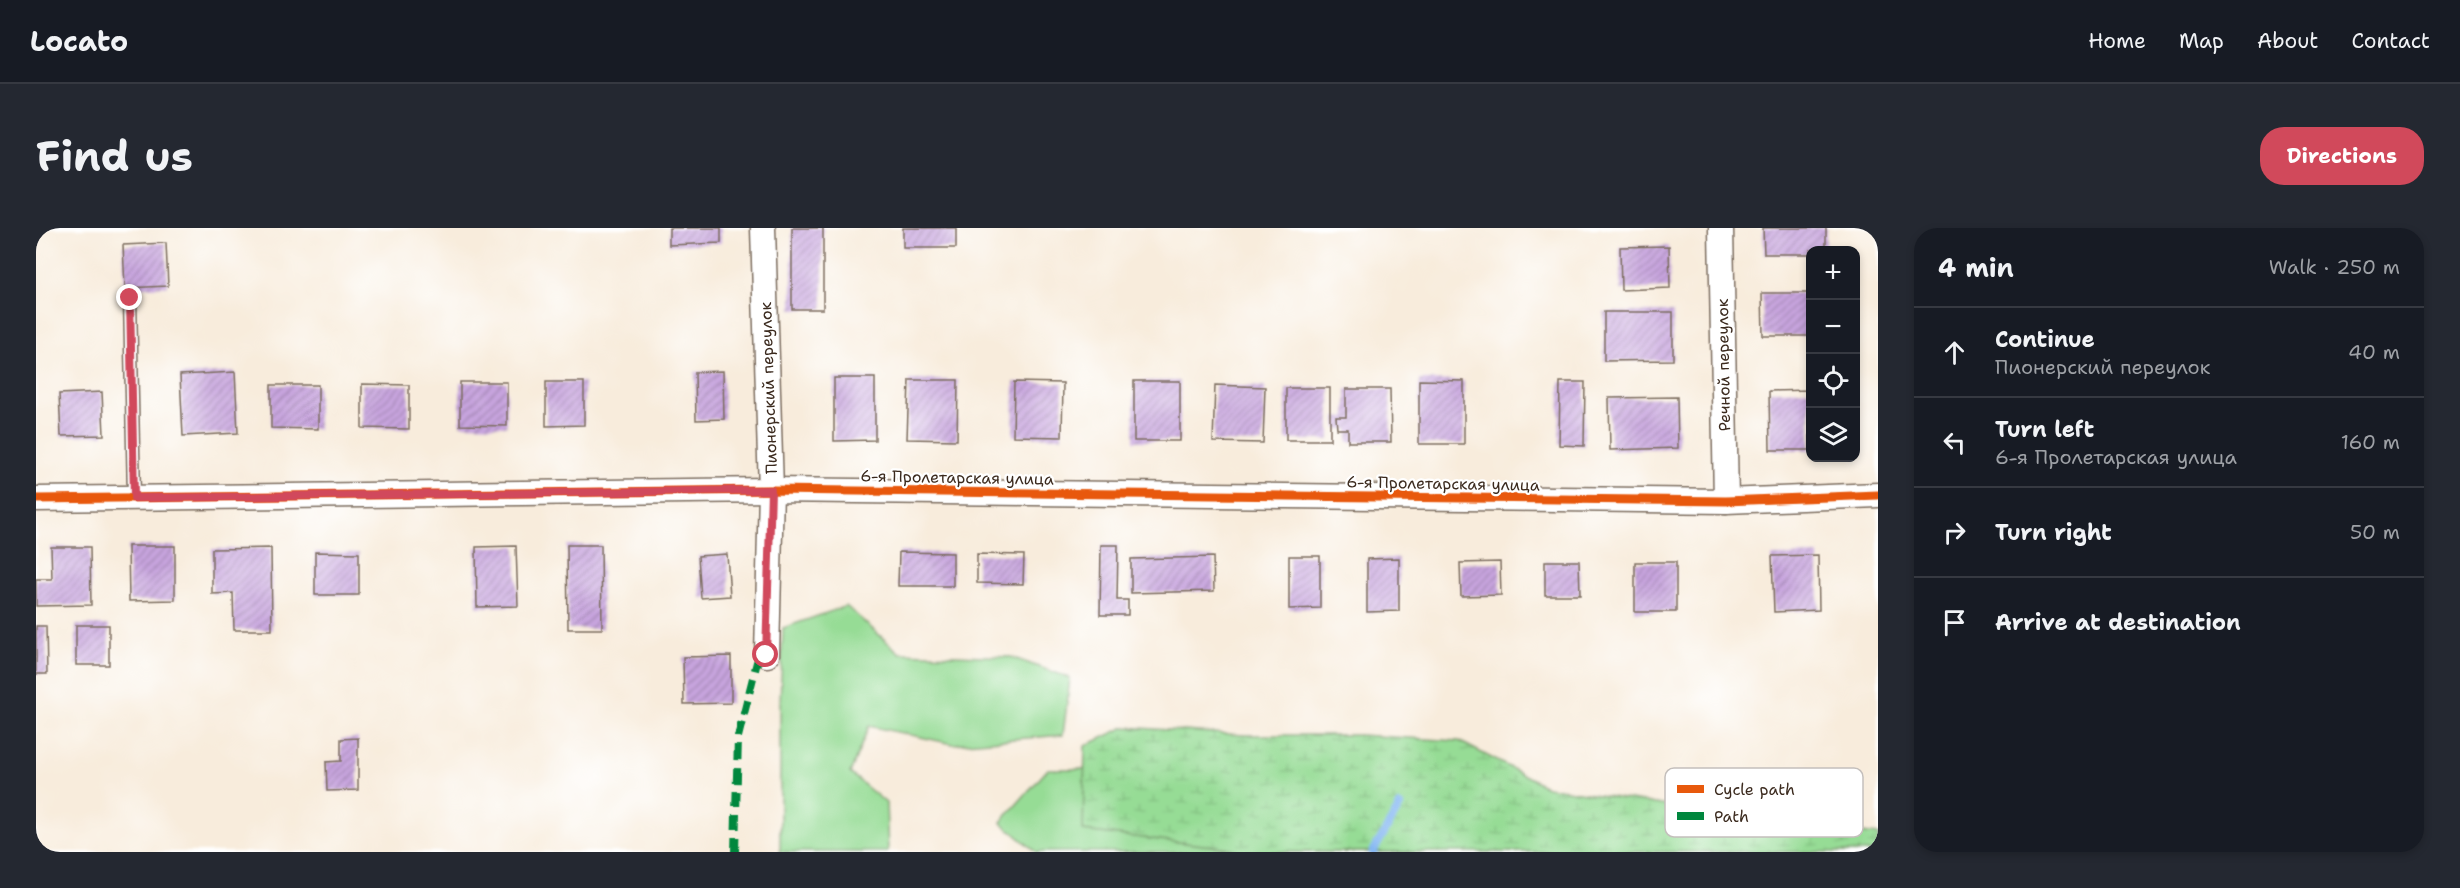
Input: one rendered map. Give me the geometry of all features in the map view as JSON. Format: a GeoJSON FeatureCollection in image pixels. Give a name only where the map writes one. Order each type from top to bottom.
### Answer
{"type":"FeatureCollection","features":[{"type":"Feature","properties":{"kind":"street","name":"Пионерский переулок"},"geometry":{"type":"LineString","coordinates":[[763,228],[771,490],[766,655]]}},
{"type":"Feature","properties":{"kind":"street","name":"Речной переулок"},"geometry":{"type":"LineString","coordinates":[[1721,228],[1726,501]]}},
{"type":"Feature","properties":{"kind":"street","name":"6-я Пролетарская улица"},"geometry":{"type":"LineString","coordinates":[[36,499],[771,490],[1726,501],[1878,495]]}},
{"type":"Feature","properties":{"kind":"lane"},"geometry":{"type":"LineString","coordinates":[[130,298],[134,498]]}},
{"type":"Feature","properties":{"kind":"green space"},"geometry":{"type":"Polygon","coordinates":[[[846,606],[900,653],[1011,657],[1070,678],[1063,735],[953,744],[869,726],[850,773],[886,803],[888,852],[780,852],[780,703],[783,628],[846,606]]]}},
{"type":"Feature","properties":{"kind":"green space"},"geometry":{"type":"Polygon","coordinates":[[[1125,727],[1243,735],[1359,735],[1459,741],[1547,787],[1665,806],[1665,837],[1863,837],[1863,833],[1878,835],[1878,852],[1241,852],[1229,848],[1083,831],[1085,746],[1125,727]]]}},
{"type":"Feature","properties":{"kind":"green space"},"geometry":{"type":"Polygon","coordinates":[[[1048,769],[1129,769],[1411,852],[1036,852],[1001,822],[1048,769]]]}},
{"type":"Feature","properties":{"kind":"building"},"geometry":{"type":"Polygon","coordinates":[[[669,228],[721,228],[721,243],[669,245],[669,228]]]}},
{"type":"Feature","properties":{"kind":"building"},"geometry":{"type":"Polygon","coordinates":[[[792,228],[823,228],[823,309],[792,309],[792,228]]]}},
{"type":"Feature","properties":{"kind":"building"},"geometry":{"type":"Polygon","coordinates":[[[903,228],[956,228],[956,248],[903,248],[903,228]]]}},
{"type":"Feature","properties":{"kind":"building"},"geometry":{"type":"Polygon","coordinates":[[[1763,228],[1826,228],[1826,246],[1806,246],[1806,254],[1764,254],[1763,228]]]}},
{"type":"Feature","properties":{"kind":"building"},"geometry":{"type":"Polygon","coordinates":[[[166,243],[168,286],[125,288],[123,245],[166,243]]]}},
{"type":"Feature","properties":{"kind":"building"},"geometry":{"type":"Polygon","coordinates":[[[1669,246],[1670,288],[1621,290],[1620,247],[1669,246]]]}},
{"type":"Feature","properties":{"kind":"building"},"geometry":{"type":"Polygon","coordinates":[[[1762,293],[1806,293],[1806,336],[1763,336],[1762,293]]]}},
{"type":"Feature","properties":{"kind":"building"},"geometry":{"type":"Polygon","coordinates":[[[1604,312],[1673,312],[1673,360],[1604,361],[1604,312]]]}},
{"type":"Feature","properties":{"kind":"building"},"geometry":{"type":"Polygon","coordinates":[[[723,371],[724,419],[696,420],[695,372],[723,371]]]}},
{"type":"Feature","properties":{"kind":"building"},"geometry":{"type":"Polygon","coordinates":[[[235,372],[238,433],[183,436],[180,375],[235,372]]]}},
{"type":"Feature","properties":{"kind":"building"},"geometry":{"type":"Polygon","coordinates":[[[834,378],[875,378],[875,440],[834,441],[834,378]]]}},
{"type":"Feature","properties":{"kind":"building"},"geometry":{"type":"Polygon","coordinates":[[[909,380],[958,380],[957,440],[907,439],[909,380]]]}},
{"type":"Feature","properties":{"kind":"building"},"geometry":{"type":"Polygon","coordinates":[[[1419,380],[1464,381],[1464,444],[1419,444],[1419,380]]]}},
{"type":"Feature","properties":{"kind":"building"},"geometry":{"type":"Polygon","coordinates":[[[1134,381],[1180,381],[1180,441],[1134,441],[1134,381]]]}},
{"type":"Feature","properties":{"kind":"building"},"geometry":{"type":"Polygon","coordinates":[[[460,382],[507,382],[507,426],[460,425],[460,382]]]}},
{"type":"Feature","properties":{"kind":"building"},"geometry":{"type":"Polygon","coordinates":[[[546,382],[584,382],[584,425],[546,426],[546,382]]]}},
{"type":"Feature","properties":{"kind":"building"},"geometry":{"type":"Polygon","coordinates":[[[1014,382],[1063,383],[1062,437],[1013,436],[1014,382]]]}},
{"type":"Feature","properties":{"kind":"building"},"geometry":{"type":"Polygon","coordinates":[[[1560,382],[1585,382],[1584,446],[1559,445],[1560,382]]]}},
{"type":"Feature","properties":{"kind":"building"},"geometry":{"type":"Polygon","coordinates":[[[362,384],[409,385],[409,429],[362,428],[362,384]]]}},
{"type":"Feature","properties":{"kind":"building"},"geometry":{"type":"Polygon","coordinates":[[[271,385],[318,385],[318,429],[271,428],[271,385]]]}},
{"type":"Feature","properties":{"kind":"building"},"geometry":{"type":"Polygon","coordinates":[[[1215,385],[1265,387],[1263,443],[1213,442],[1215,385]]]}},
{"type":"Feature","properties":{"kind":"building"},"geometry":{"type":"Polygon","coordinates":[[[1286,388],[1330,388],[1330,440],[1286,440],[1286,388]]]}},
{"type":"Feature","properties":{"kind":"building"},"geometry":{"type":"Polygon","coordinates":[[[1346,389],[1390,389],[1391,442],[1348,442],[1348,429],[1337,429],[1336,417],[1346,417],[1346,389]]]}},
{"type":"Feature","properties":{"kind":"building"},"geometry":{"type":"Polygon","coordinates":[[[1806,390],[1806,450],[1770,450],[1769,391],[1806,390]]]}},
{"type":"Feature","properties":{"kind":"building"},"geometry":{"type":"Polygon","coordinates":[[[102,392],[104,435],[61,436],[59,394],[102,392]]]}},
{"type":"Feature","properties":{"kind":"building"},"geometry":{"type":"Polygon","coordinates":[[[1677,397],[1678,448],[1610,450],[1609,398],[1677,397]]]}},
{"type":"Feature","properties":{"kind":"building"},"geometry":{"type":"Polygon","coordinates":[[[567,545],[601,545],[602,629],[568,629],[567,545]]]}},
{"type":"Feature","properties":{"kind":"building"},"geometry":{"type":"Polygon","coordinates":[[[1101,545],[1118,545],[1117,600],[1128,600],[1128,615],[1100,615],[1101,545]]]}},
{"type":"Feature","properties":{"kind":"building"},"geometry":{"type":"Polygon","coordinates":[[[128,546],[175,546],[175,600],[129,601],[128,546]]]}},
{"type":"Feature","properties":{"kind":"building"},"geometry":{"type":"Polygon","coordinates":[[[516,546],[518,606],[477,607],[476,547],[516,546]]]}},
{"type":"Feature","properties":{"kind":"building"},"geometry":{"type":"Polygon","coordinates":[[[51,547],[90,547],[91,605],[36,606],[36,579],[52,579],[51,547]]]}},
{"type":"Feature","properties":{"kind":"building"},"geometry":{"type":"Polygon","coordinates":[[[271,548],[272,630],[234,630],[233,593],[212,594],[212,549],[271,548]]]}},
{"type":"Feature","properties":{"kind":"building"},"geometry":{"type":"Polygon","coordinates":[[[315,552],[359,553],[359,595],[315,595],[315,552]]]}},
{"type":"Feature","properties":{"kind":"building"},"geometry":{"type":"Polygon","coordinates":[[[899,552],[953,553],[953,586],[898,586],[899,552]]]}},
{"type":"Feature","properties":{"kind":"building"},"geometry":{"type":"Polygon","coordinates":[[[727,554],[730,596],[701,598],[698,556],[727,554]]]}},
{"type":"Feature","properties":{"kind":"building"},"geometry":{"type":"Polygon","coordinates":[[[977,554],[1024,555],[1023,584],[977,583],[977,554]]]}},
{"type":"Feature","properties":{"kind":"building"},"geometry":{"type":"Polygon","coordinates":[[[1818,555],[1819,610],[1774,612],[1772,556],[1818,555]]]}},
{"type":"Feature","properties":{"kind":"building"},"geometry":{"type":"Polygon","coordinates":[[[1289,556],[1320,556],[1320,608],[1289,609],[1289,556]]]}},
{"type":"Feature","properties":{"kind":"building"},"geometry":{"type":"Polygon","coordinates":[[[1213,557],[1214,591],[1131,593],[1131,559],[1213,557]]]}},
{"type":"Feature","properties":{"kind":"building"},"geometry":{"type":"Polygon","coordinates":[[[1399,558],[1399,611],[1367,612],[1367,559],[1399,558]]]}},
{"type":"Feature","properties":{"kind":"building"},"geometry":{"type":"Polygon","coordinates":[[[1545,561],[1579,561],[1580,595],[1545,595],[1545,561]]]}},
{"type":"Feature","properties":{"kind":"building"},"geometry":{"type":"Polygon","coordinates":[[[1500,562],[1501,595],[1461,596],[1460,563],[1500,562]]]}},
{"type":"Feature","properties":{"kind":"building"},"geometry":{"type":"Polygon","coordinates":[[[1635,562],[1676,562],[1676,612],[1635,612],[1635,562]]]}},
{"type":"Feature","properties":{"kind":"building"},"geometry":{"type":"Polygon","coordinates":[[[76,625],[109,625],[109,665],[76,665],[76,625]]]}},
{"type":"Feature","properties":{"kind":"building"},"geometry":{"type":"Polygon","coordinates":[[[36,626],[46,626],[47,674],[36,674],[36,626]]]}},
{"type":"Feature","properties":{"kind":"building"},"geometry":{"type":"Polygon","coordinates":[[[731,656],[731,703],[684,704],[683,657],[731,656]]]}},
{"type":"Feature","properties":{"kind":"building"},"geometry":{"type":"Polygon","coordinates":[[[358,738],[358,790],[327,791],[326,762],[341,761],[341,739],[358,738]]]}},
{"type":"Feature","properties":{"kind":"waterway"},"geometry":{"type":"LineString","coordinates":[[1373,852],[1400,806]]}},
{"type":"Feature","properties":{"kind":"marked path"},"geometry":{"type":"LineString","coordinates":[[735,852],[738,737],[757,662],[767,655]]}},
{"type":"Feature","properties":{"kind":"cycle path"},"geometry":{"type":"LineString","coordinates":[[36,499],[771,490],[1726,501],[1878,495]]}},
{"type":"Feature","properties":{"kind":"route"},"geometry":{"type":"LineString","coordinates":[[130,298],[134,498],[771,490],[766,655]]}}]}
